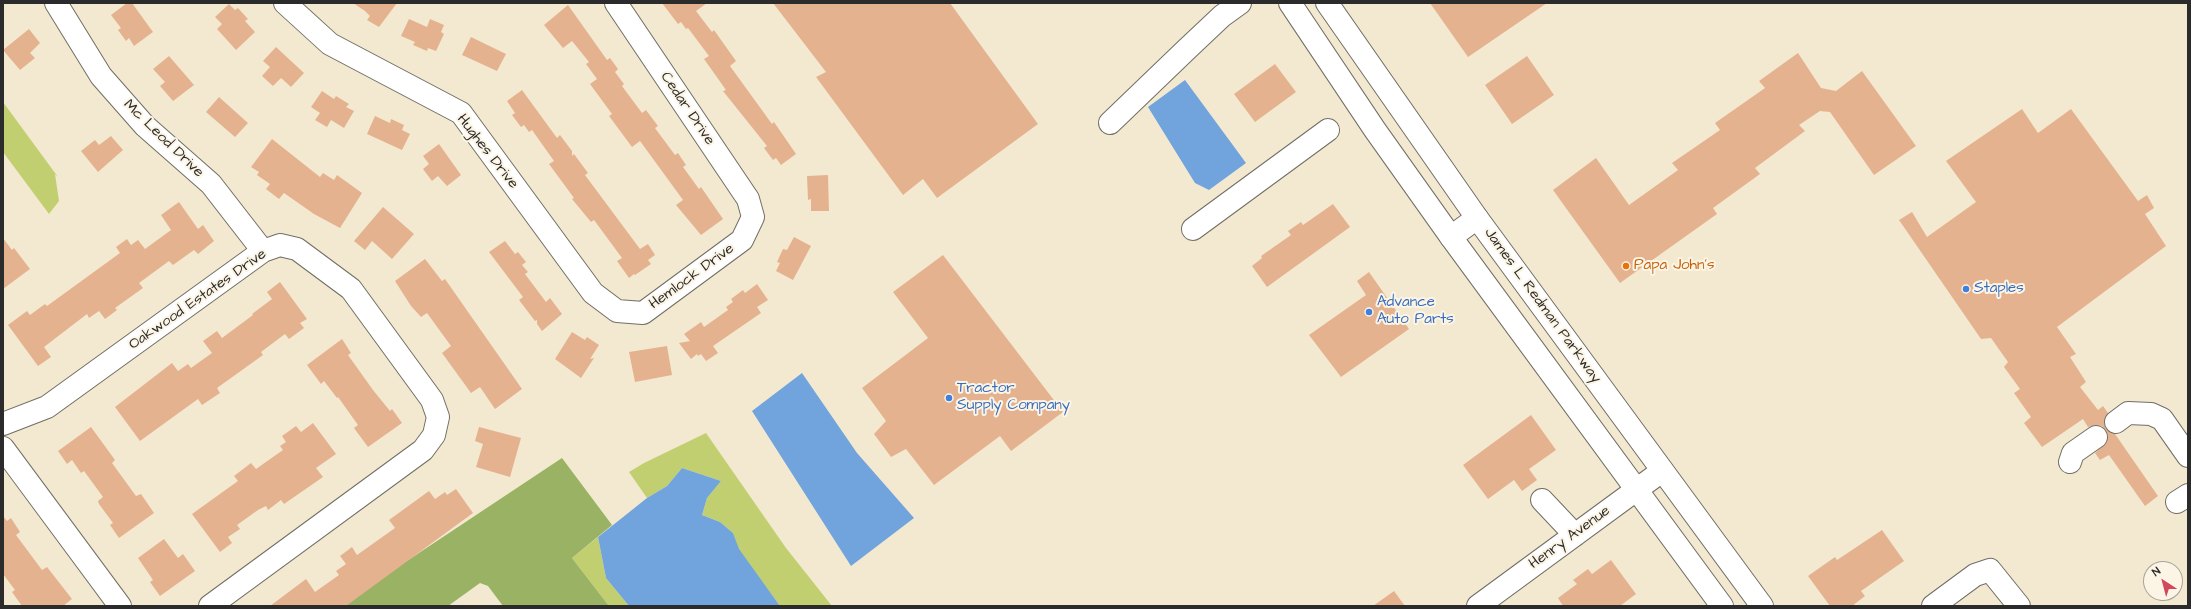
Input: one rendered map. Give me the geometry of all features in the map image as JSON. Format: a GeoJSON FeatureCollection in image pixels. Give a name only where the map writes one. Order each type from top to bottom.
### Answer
{"type":"FeatureCollection","features":[{"type":"Feature","properties":{"kind":"street","name":"Mc Leod Drive"},"geometry":{"type":"LineString","coordinates":[[56,3],[101,76],[145,126],[211,184],[263,251]]}},
{"type":"Feature","properties":{"kind":"street","name":"Hughes Drive"},"geometry":{"type":"LineString","coordinates":[[285,3],[330,44],[461,113],[592,293],[617,311]]}},
{"type":"Feature","properties":{"kind":"street","name":"Cedar Drive"},"geometry":{"type":"LineString","coordinates":[[616,3],[748,199],[753,217]]}},
{"type":"Feature","properties":{"kind":"street"},"geometry":{"type":"LineString","coordinates":[[1110,123],[1222,16],[1240,3]]}},
{"type":"Feature","properties":{"kind":"street"},"geometry":{"type":"LineString","coordinates":[[1290,3],[1375,130],[1451,237],[1720,605]]}},
{"type":"Feature","properties":{"kind":"street","name":"James L Redman Parkway"},"geometry":{"type":"LineString","coordinates":[[1327,3],[1477,218],[1762,606]]}},
{"type":"Feature","properties":{"kind":"street"},"geometry":{"type":"LineString","coordinates":[[1193,229],[1328,130]]}},
{"type":"Feature","properties":{"kind":"street","name":"Hemlock Drive"},"geometry":{"type":"LineString","coordinates":[[617,311],[643,313],[742,240],[753,217]]}},
{"type":"Feature","properties":{"kind":"street"},"geometry":{"type":"LineString","coordinates":[[1451,237],[1477,218]]}},
{"type":"Feature","properties":{"kind":"street","name":"Oakwood Estates Drive"},"geometry":{"type":"LineString","coordinates":[[3,424],[47,408],[263,251],[280,245],[297,249],[351,289],[432,400],[438,417],[434,435],[423,450],[210,606]]}},
{"type":"Feature","properties":{"kind":"street"},"geometry":{"type":"LineString","coordinates":[[2116,422],[2128,413],[2151,414],[2162,419],[2188,456]]}},
{"type":"Feature","properties":{"kind":"street"},"geometry":{"type":"LineString","coordinates":[[2070,462],[2073,453],[2096,437]]}},
{"type":"Feature","properties":{"kind":"street"},"geometry":{"type":"LineString","coordinates":[[3,448],[120,606]]}},
{"type":"Feature","properties":{"kind":"street","name":"Henry Avenue"},"geometry":{"type":"LineString","coordinates":[[1478,606],[1662,471]]}},
{"type":"Feature","properties":{"kind":"street"},"geometry":{"type":"LineString","coordinates":[[1542,500],[1575,535]]}},
{"type":"Feature","properties":{"kind":"street"},"geometry":{"type":"LineString","coordinates":[[1933,606],[1975,575],[1990,570],[2019,606]]}},
{"type":"Feature","properties":{"kind":"green space"},"geometry":{"type":"Polygon","coordinates":[[[3,102],[58,177],[55,174],[59,201],[49,214],[3,152],[3,102]]]}},
{"type":"Feature","properties":{"kind":"green space"},"geometry":{"type":"Polygon","coordinates":[[[706,433],[786,548],[832,606],[780,606],[738,549],[733,533],[720,522],[702,515],[707,498],[721,481],[682,468],[667,486],[647,498],[629,472],[644,463],[706,433]]]}},
{"type":"Feature","properties":{"kind":"green space"},"geometry":{"type":"Polygon","coordinates":[[[562,458],[612,525],[572,558],[609,606],[503,606],[488,586],[480,583],[448,606],[339,606],[562,458]]]}},
{"type":"Feature","properties":{"kind":"green space"},"geometry":{"type":"Polygon","coordinates":[[[598,537],[606,578],[629,606],[609,606],[572,558],[598,537]]]}},
{"type":"Feature","properties":{"kind":"water"},"geometry":{"type":"Polygon","coordinates":[[[1185,80],[1246,163],[1209,190],[1195,183],[1148,107],[1185,80]]]}},
{"type":"Feature","properties":{"kind":"water"},"geometry":{"type":"Polygon","coordinates":[[[802,373],[857,453],[914,518],[851,566],[752,411],[802,373]]]}},
{"type":"Feature","properties":{"kind":"water"},"geometry":{"type":"Polygon","coordinates":[[[682,468],[721,481],[707,498],[702,515],[720,522],[733,533],[739,549],[780,606],[629,606],[606,578],[598,537],[647,498],[667,486],[682,468]]]}},
{"type":"Feature","properties":{"kind":"building"},"geometry":{"type":"Polygon","coordinates":[[[127,3],[132,3],[153,32],[134,46],[129,38],[126,41],[118,30],[121,28],[111,15],[127,3]]]}},
{"type":"Feature","properties":{"kind":"building"},"geometry":{"type":"Polygon","coordinates":[[[353,3],[397,3],[379,27],[367,20],[370,16],[353,3]]]}},
{"type":"Feature","properties":{"kind":"building"},"geometry":{"type":"Polygon","coordinates":[[[662,3],[707,3],[696,11],[712,32],[714,30],[736,61],[730,66],[772,124],[774,122],[796,154],[781,165],[776,158],[773,160],[764,148],[767,146],[723,91],[726,90],[704,59],[709,56],[688,28],[686,29],[681,22],[678,24],[662,3]]]}},
{"type":"Feature","properties":{"kind":"building"},"geometry":{"type":"Polygon","coordinates":[[[773,3],[950,3],[1038,124],[937,198],[923,179],[903,195],[816,77],[826,72],[773,3]]]}},
{"type":"Feature","properties":{"kind":"building"},"geometry":{"type":"Polygon","coordinates":[[[1430,3],[1547,3],[1468,57],[1430,3]]]}},
{"type":"Feature","properties":{"kind":"building"},"geometry":{"type":"Polygon","coordinates":[[[229,4],[235,10],[238,8],[248,19],[245,21],[255,32],[236,50],[217,29],[222,24],[215,17],[229,4]]]}},
{"type":"Feature","properties":{"kind":"building"},"geometry":{"type":"Polygon","coordinates":[[[568,5],[607,60],[610,58],[618,69],[615,72],[624,84],[622,86],[642,113],[646,110],[658,126],[655,128],[675,155],[678,153],[686,165],[683,167],[699,189],[701,187],[723,219],[701,235],[676,205],[683,200],[640,141],[632,147],[609,116],[612,114],[590,84],[597,79],[586,64],[589,62],[572,41],[563,48],[544,25],[568,5]]]}},
{"type":"Feature","properties":{"kind":"building"},"geometry":{"type":"Polygon","coordinates":[[[409,19],[427,27],[430,19],[444,25],[441,32],[444,34],[436,51],[428,48],[427,51],[413,45],[415,42],[401,36],[409,19]]]}},
{"type":"Feature","properties":{"kind":"building"},"geometry":{"type":"Polygon","coordinates":[[[29,29],[40,43],[30,53],[35,58],[20,70],[3,50],[29,29]]]}},
{"type":"Feature","properties":{"kind":"building"},"geometry":{"type":"Polygon","coordinates":[[[471,37],[506,54],[497,71],[462,55],[471,37]]]}},
{"type":"Feature","properties":{"kind":"building"},"geometry":{"type":"Polygon","coordinates":[[[276,47],[304,73],[291,87],[281,78],[273,86],[262,76],[270,67],[263,61],[276,47]]]}},
{"type":"Feature","properties":{"kind":"building"},"geometry":{"type":"Polygon","coordinates":[[[1798,53],[1821,88],[1836,91],[1862,71],[1916,146],[1874,175],[1830,112],[1820,111],[1799,125],[1805,131],[1755,168],[1760,174],[1713,208],[1717,214],[1620,283],[1553,190],[1596,158],[1629,205],[1678,170],[1672,163],[1720,130],[1715,123],[1765,88],[1759,81],[1798,53]]]}},
{"type":"Feature","properties":{"kind":"building"},"geometry":{"type":"Polygon","coordinates":[[[169,56],[194,85],[173,101],[160,86],[165,82],[153,69],[169,56]]]}},
{"type":"Feature","properties":{"kind":"building"},"geometry":{"type":"Polygon","coordinates":[[[1527,56],[1554,95],[1512,124],[1485,85],[1527,56]]]}},
{"type":"Feature","properties":{"kind":"building"},"geometry":{"type":"Polygon","coordinates":[[[1275,64],[1296,92],[1255,122],[1234,94],[1275,64]]]}},
{"type":"Feature","properties":{"kind":"building"},"geometry":{"type":"Polygon","coordinates":[[[522,90],[557,138],[560,135],[572,151],[572,156],[574,154],[588,173],[585,175],[640,249],[648,244],[655,255],[648,260],[651,264],[635,275],[634,274],[629,278],[617,261],[622,258],[594,220],[591,222],[572,199],[574,198],[549,164],[554,161],[532,130],[529,132],[524,125],[521,127],[512,115],[515,113],[507,101],[522,90]]]}},
{"type":"Feature","properties":{"kind":"building"},"geometry":{"type":"Polygon","coordinates":[[[322,91],[334,99],[336,96],[349,104],[346,107],[354,111],[344,128],[331,120],[327,127],[315,120],[320,113],[311,107],[322,91]]]}},
{"type":"Feature","properties":{"kind":"building"},"geometry":{"type":"Polygon","coordinates":[[[219,97],[248,123],[235,137],[206,112],[219,97]]]}},
{"type":"Feature","properties":{"kind":"building"},"geometry":{"type":"Polygon","coordinates":[[[2022,109],[2038,133],[2071,109],[2138,201],[2147,195],[2154,208],[2145,214],[2166,246],[2057,327],[2076,354],[2070,357],[2086,382],[2080,387],[2098,410],[2103,406],[2108,413],[2104,423],[2106,429],[2115,434],[2158,496],[2145,506],[2109,455],[2100,460],[2095,453],[2107,442],[2106,430],[2102,426],[2095,425],[2088,427],[2083,419],[2042,447],[2024,423],[2031,417],[2014,393],[2020,389],[2004,367],[2008,362],[1991,338],[1981,339],[1899,220],[1912,212],[1927,237],[1976,202],[1946,161],[2022,109]]]}},
{"type":"Feature","properties":{"kind":"building"},"geometry":{"type":"Polygon","coordinates":[[[375,116],[390,123],[391,119],[404,125],[402,130],[410,134],[402,150],[367,134],[375,116]]]}},
{"type":"Feature","properties":{"kind":"building"},"geometry":{"type":"Polygon","coordinates":[[[111,136],[123,150],[98,172],[81,151],[95,140],[99,145],[111,136]]]}},
{"type":"Feature","properties":{"kind":"building"},"geometry":{"type":"Polygon","coordinates":[[[272,139],[320,177],[323,173],[334,180],[337,175],[362,193],[340,228],[314,214],[284,193],[279,199],[266,189],[270,184],[257,175],[259,172],[251,167],[272,139]]]}},
{"type":"Feature","properties":{"kind":"building"},"geometry":{"type":"Polygon","coordinates":[[[439,144],[461,175],[447,186],[438,176],[432,181],[423,169],[429,164],[423,156],[439,144]]]}},
{"type":"Feature","properties":{"kind":"building"},"geometry":{"type":"Polygon","coordinates":[[[828,175],[829,211],[811,211],[811,199],[808,200],[807,176],[828,175]]]}},
{"type":"Feature","properties":{"kind":"building"},"geometry":{"type":"Polygon","coordinates":[[[179,202],[198,229],[203,225],[214,241],[198,254],[194,250],[173,265],[169,261],[139,283],[143,288],[115,308],[117,310],[105,319],[99,311],[89,318],[87,314],[44,347],[51,357],[38,366],[8,325],[27,311],[30,315],[45,304],[47,306],[120,253],[116,247],[127,239],[131,245],[138,240],[145,249],[171,230],[161,215],[179,202]]]}},
{"type":"Feature","properties":{"kind":"building"},"geometry":{"type":"Polygon","coordinates":[[[1333,204],[1350,227],[1267,287],[1252,266],[1262,258],[1261,256],[1291,235],[1288,231],[1301,222],[1303,225],[1333,204]]]}},
{"type":"Feature","properties":{"kind":"building"},"geometry":{"type":"Polygon","coordinates":[[[383,207],[414,234],[392,259],[372,241],[365,250],[354,241],[383,207]]]}},
{"type":"Feature","properties":{"kind":"building"},"geometry":{"type":"Polygon","coordinates":[[[794,237],[811,246],[793,280],[776,271],[780,263],[777,262],[783,249],[787,250],[794,237]]]}},
{"type":"Feature","properties":{"kind":"building"},"geometry":{"type":"Polygon","coordinates":[[[3,238],[12,250],[14,248],[30,269],[3,289],[3,238]]]}},
{"type":"Feature","properties":{"kind":"building"},"geometry":{"type":"Polygon","coordinates":[[[505,241],[515,254],[518,252],[526,262],[522,265],[528,272],[525,274],[546,302],[550,298],[562,314],[542,331],[537,324],[537,320],[535,321],[519,300],[523,297],[489,252],[505,241]]]}},
{"type":"Feature","properties":{"kind":"building"},"geometry":{"type":"Polygon","coordinates":[[[943,255],[1063,412],[1011,451],[1000,436],[934,485],[906,449],[891,457],[874,434],[886,421],[862,388],[928,338],[893,292],[943,255]]]}},
{"type":"Feature","properties":{"kind":"building"},"geometry":{"type":"Polygon","coordinates":[[[425,259],[442,281],[445,279],[522,389],[495,409],[480,387],[471,393],[442,353],[451,346],[427,313],[421,317],[411,306],[395,281],[425,259]]]}},
{"type":"Feature","properties":{"kind":"building","name":"Advance Auto Parts"},"geometry":{"type":"Polygon","coordinates":[[[1369,272],[1409,329],[1341,377],[1309,335],[1366,295],[1357,281],[1369,272]]]}},
{"type":"Feature","properties":{"kind":"building"},"geometry":{"type":"Polygon","coordinates":[[[280,282],[307,319],[300,323],[304,328],[289,339],[285,334],[261,352],[263,355],[217,388],[220,393],[202,405],[198,399],[140,441],[115,407],[172,363],[178,371],[188,364],[191,368],[212,353],[203,341],[217,331],[222,338],[253,315],[252,314],[272,299],[267,292],[280,282]]]}},
{"type":"Feature","properties":{"kind":"building"},"geometry":{"type":"Polygon","coordinates":[[[757,284],[768,300],[757,307],[761,313],[713,346],[718,353],[706,361],[701,354],[698,356],[697,354],[691,359],[679,343],[690,341],[684,334],[701,322],[704,327],[728,310],[726,307],[733,302],[731,299],[743,290],[745,293],[757,284]]]}},
{"type":"Feature","properties":{"kind":"building"},"geometry":{"type":"Polygon","coordinates":[[[572,332],[585,340],[587,337],[599,345],[590,359],[594,358],[581,378],[555,359],[572,332]]]}},
{"type":"Feature","properties":{"kind":"building"},"geometry":{"type":"Polygon","coordinates":[[[342,339],[351,353],[348,355],[373,390],[390,411],[392,409],[402,423],[368,447],[354,428],[358,425],[338,397],[337,398],[324,381],[321,384],[307,365],[342,339]]]}},
{"type":"Feature","properties":{"kind":"building"},"geometry":{"type":"Polygon","coordinates":[[[667,346],[672,375],[635,382],[629,352],[667,346]]]}},
{"type":"Feature","properties":{"kind":"building"},"geometry":{"type":"Polygon","coordinates":[[[1531,415],[1556,450],[1529,469],[1537,480],[1522,491],[1514,480],[1488,499],[1463,465],[1531,415]]]}},
{"type":"Feature","properties":{"kind":"building"},"geometry":{"type":"Polygon","coordinates":[[[313,423],[336,454],[316,468],[323,477],[284,504],[281,500],[268,510],[266,506],[237,525],[240,529],[228,537],[232,543],[220,552],[192,514],[238,481],[234,476],[251,463],[256,469],[283,450],[280,446],[286,442],[282,436],[296,426],[301,432],[313,423]]]}},
{"type":"Feature","properties":{"kind":"building"},"geometry":{"type":"Polygon","coordinates":[[[91,427],[115,460],[112,463],[136,496],[141,494],[154,513],[119,538],[110,525],[113,523],[99,504],[98,501],[103,497],[84,471],[81,473],[72,460],[67,464],[58,451],[91,427]]]}},
{"type":"Feature","properties":{"kind":"building"},"geometry":{"type":"Polygon","coordinates":[[[479,427],[521,438],[510,477],[476,467],[483,444],[475,441],[479,427]]]}},
{"type":"Feature","properties":{"kind":"building"},"geometry":{"type":"Polygon","coordinates":[[[456,489],[473,513],[346,606],[270,606],[306,579],[315,592],[339,575],[336,571],[346,564],[340,556],[352,547],[357,555],[395,528],[389,520],[429,491],[435,499],[445,492],[447,495],[456,489]]]}},
{"type":"Feature","properties":{"kind":"building"},"geometry":{"type":"Polygon","coordinates":[[[3,516],[7,521],[11,518],[20,532],[16,535],[42,570],[47,567],[72,599],[63,606],[22,606],[12,592],[15,590],[3,574],[3,516]]]}},
{"type":"Feature","properties":{"kind":"building"},"geometry":{"type":"Polygon","coordinates":[[[1882,530],[1904,561],[1861,591],[1865,596],[1852,606],[1830,606],[1808,576],[1835,557],[1837,560],[1882,530]]]}},
{"type":"Feature","properties":{"kind":"building"},"geometry":{"type":"Polygon","coordinates":[[[164,539],[178,558],[183,554],[195,571],[160,596],[150,582],[153,580],[138,558],[164,539]]]}},
{"type":"Feature","properties":{"kind":"building"},"geometry":{"type":"Polygon","coordinates":[[[1611,560],[1636,594],[1620,606],[1563,606],[1558,598],[1577,584],[1573,580],[1588,569],[1592,574],[1611,560]]]}},
{"type":"Feature","properties":{"kind":"building"},"geometry":{"type":"Polygon","coordinates":[[[1394,591],[1405,606],[1373,606],[1394,591]]]}},
{"type":"Feature","properties":{"kind":"place","name":"Papa John's"},"geometry":{"type":"Point","coordinates":[1626,266]}},
{"type":"Feature","properties":{"kind":"place","name":"Staples"},"geometry":{"type":"Point","coordinates":[1966,289]}},
{"type":"Feature","properties":{"kind":"place","name":"Advance Auto Parts"},"geometry":{"type":"Point","coordinates":[1369,312]}},
{"type":"Feature","properties":{"kind":"place","name":"Tractor Supply Company"},"geometry":{"type":"Point","coordinates":[949,398]}}]}
